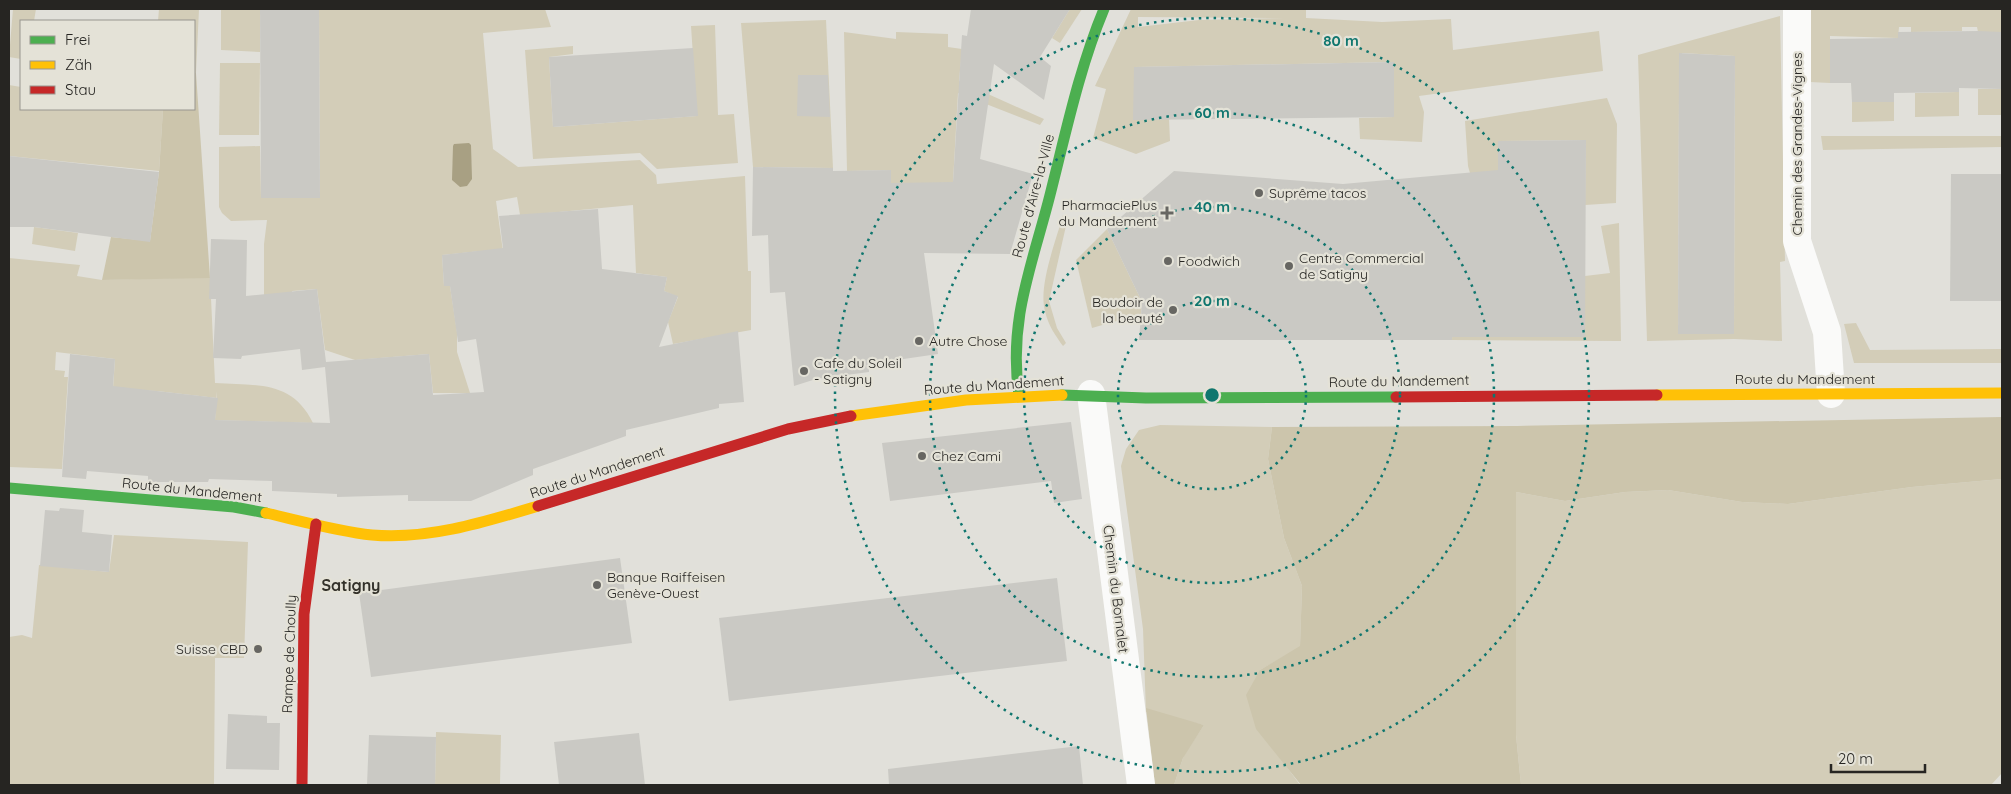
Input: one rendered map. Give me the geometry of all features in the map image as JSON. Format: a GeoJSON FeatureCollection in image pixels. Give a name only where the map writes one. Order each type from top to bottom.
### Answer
{"type":"FeatureCollection","features":[{"type":"Feature","properties":{"kind":"street","name":"Route d'Aire-la-Ville"},"geometry":{"type":"LineString","coordinates":[[1018,396],[1015,376],[1022,293],[1048,203],[1081,68],[1090,39],[1104,9]]}},
{"type":"Feature","properties":{"kind":"street","name":"Chemin des Grandes-Vignes"},"geometry":{"type":"LineString","coordinates":[[1798,9],[1797,241],[1827,332],[1831,394]]}},
{"type":"Feature","properties":{"kind":"street","name":"Route du Mandement"},"geometry":{"type":"LineString","coordinates":[[9,488],[234,507],[373,535],[396,535],[446,530],[486,522],[788,429],[875,412],[962,400],[1091,394],[1155,398],[2002,393]]}},
{"type":"Feature","properties":{"kind":"street","name":"Chemin du Bornalet"},"geometry":{"type":"LineString","coordinates":[[1091,394],[1141,785]]}},
{"type":"Feature","properties":{"kind":"street","name":"Rampe de Choully"},"geometry":{"type":"LineString","coordinates":[[302,785],[304,614],[316,524]]}},
{"type":"Feature","properties":{"kind":"shaded area"},"geometry":{"type":"Polygon","coordinates":[[[13,9],[36,9],[34,20],[20,20],[20,59],[9,57],[13,9]]]}},
{"type":"Feature","properties":{"kind":"shaded area"},"geometry":{"type":"Polygon","coordinates":[[[159,9],[199,9],[196,73],[195,20],[158,20],[159,9]]]}},
{"type":"Feature","properties":{"kind":"shaded area"},"geometry":{"type":"Polygon","coordinates":[[[221,9],[260,10],[260,52],[221,50],[221,9]]]}},
{"type":"Feature","properties":{"kind":"shaded area"},"geometry":{"type":"Polygon","coordinates":[[[319,9],[545,9],[551,27],[483,33],[493,149],[518,167],[640,160],[656,175],[657,184],[745,176],[748,271],[751,271],[751,330],[673,344],[668,322],[678,297],[664,291],[667,277],[636,273],[633,205],[548,213],[529,268],[517,197],[496,201],[507,280],[485,284],[481,251],[442,255],[444,286],[450,286],[457,332],[457,352],[470,393],[433,393],[429,354],[355,360],[325,350],[317,289],[292,291],[294,305],[264,308],[264,244],[267,220],[231,221],[222,213],[219,207],[219,147],[260,146],[261,198],[320,197],[319,9]]]}},
{"type":"Feature","properties":{"kind":"shaded area"},"geometry":{"type":"Polygon","coordinates":[[[1070,9],[1082,9],[1060,43],[1052,38],[1070,9]]]}},
{"type":"Feature","properties":{"kind":"shaded area"},"geometry":{"type":"Polygon","coordinates":[[[1131,9],[1306,9],[1306,18],[1382,22],[1451,19],[1453,50],[1599,31],[1603,71],[1419,96],[1424,112],[1422,142],[1360,139],[1359,118],[1394,117],[1394,62],[1135,67],[1169,119],[1170,141],[1136,154],[1093,138],[1106,89],[1095,86],[1131,9]],[[1138,17],[1138,27],[1199,20],[1285,18],[1138,17]]]}},
{"type":"Feature","properties":{"kind":"shaded area"},"geometry":{"type":"Polygon","coordinates":[[[1809,9],[2002,9],[2002,32],[1978,32],[1977,27],[1962,27],[1962,31],[1911,32],[1911,27],[1899,27],[1898,38],[1830,36],[1830,83],[1810,82],[1809,9]]]}},
{"type":"Feature","properties":{"kind":"shaded area"},"geometry":{"type":"Polygon","coordinates":[[[1780,16],[1785,261],[1780,262],[1782,341],[1734,339],[1647,341],[1638,55],[1780,16]],[[1682,53],[1679,94],[1678,334],[1734,334],[1735,56],[1682,53]]]}},
{"type":"Feature","properties":{"kind":"shaded area"},"geometry":{"type":"Polygon","coordinates":[[[826,20],[833,168],[753,167],[741,23],[826,20]]]}},
{"type":"Feature","properties":{"kind":"shaded area"},"geometry":{"type":"Polygon","coordinates":[[[715,25],[718,115],[734,114],[738,163],[657,169],[640,153],[533,159],[525,50],[573,46],[573,54],[549,57],[553,127],[697,116],[691,26],[715,25]]]}},
{"type":"Feature","properties":{"kind":"shaded area"},"geometry":{"type":"Polygon","coordinates":[[[844,32],[896,39],[896,32],[948,34],[948,47],[962,49],[959,81],[1044,119],[1040,125],[958,93],[953,182],[890,206],[891,170],[847,171],[844,32]]]}},
{"type":"Feature","properties":{"kind":"shaded area"},"geometry":{"type":"Polygon","coordinates":[[[220,63],[260,63],[259,135],[219,135],[220,63]]]}},
{"type":"Feature","properties":{"kind":"shaded area"},"geometry":{"type":"Polygon","coordinates":[[[196,73],[210,278],[102,280],[111,237],[150,241],[159,172],[163,110],[195,110],[196,73]]]}},
{"type":"Feature","properties":{"kind":"shaded area"},"geometry":{"type":"Polygon","coordinates":[[[9,85],[20,87],[20,110],[163,110],[159,171],[9,156],[9,85]]]}},
{"type":"Feature","properties":{"kind":"shaded area"},"geometry":{"type":"Polygon","coordinates":[[[1978,89],[2002,89],[2002,115],[1978,115],[1978,89]]]}},
{"type":"Feature","properties":{"kind":"shaded area"},"geometry":{"type":"Polygon","coordinates":[[[1959,92],[1959,116],[1915,117],[1915,93],[1959,92]]]}},
{"type":"Feature","properties":{"kind":"shaded area"},"geometry":{"type":"Polygon","coordinates":[[[1607,98],[1617,124],[1616,203],[1585,205],[1586,140],[1498,141],[1498,203],[1479,205],[1468,166],[1465,121],[1607,98]]]}},
{"type":"Feature","properties":{"kind":"shaded area"},"geometry":{"type":"Polygon","coordinates":[[[1852,102],[1894,102],[1894,121],[1852,122],[1852,102]]]}},
{"type":"Feature","properties":{"kind":"shaded area"},"geometry":{"type":"Polygon","coordinates":[[[1821,136],[2002,136],[2002,147],[1823,150],[1821,136]]]}},
{"type":"Feature","properties":{"kind":"shaded area"},"geometry":{"type":"Polygon","coordinates":[[[469,143],[471,145],[472,179],[467,186],[460,187],[452,180],[453,146],[454,144],[469,143]]]}},
{"type":"Feature","properties":{"kind":"shaded area"},"geometry":{"type":"Polygon","coordinates":[[[1063,215],[1068,217],[1049,301],[1057,328],[1066,343],[1063,346],[1048,321],[1043,301],[1049,263],[1063,215]]]}},
{"type":"Feature","properties":{"kind":"shaded area"},"geometry":{"type":"Polygon","coordinates":[[[1619,223],[1621,341],[1452,340],[1454,230],[1585,276],[1610,273],[1601,226],[1619,223]]]}},
{"type":"Feature","properties":{"kind":"shaded area"},"geometry":{"type":"Polygon","coordinates":[[[34,227],[78,233],[75,251],[32,244],[34,227]]]}},
{"type":"Feature","properties":{"kind":"shaded area"},"geometry":{"type":"Polygon","coordinates":[[[1107,229],[1142,302],[1141,314],[1092,328],[1076,260],[1107,229]]]}},
{"type":"Feature","properties":{"kind":"shaded area"},"geometry":{"type":"Polygon","coordinates":[[[9,258],[80,265],[77,276],[102,280],[210,277],[215,383],[259,386],[284,392],[295,399],[313,423],[215,420],[217,398],[157,391],[113,389],[115,359],[56,352],[55,370],[65,371],[64,377],[68,377],[62,469],[9,467],[9,258]]]}},
{"type":"Feature","properties":{"kind":"shaded area"},"geometry":{"type":"Polygon","coordinates":[[[1856,323],[1870,350],[2002,349],[2002,363],[1854,363],[1844,324],[1856,323]]]}},
{"type":"Feature","properties":{"kind":"shaded area"},"geometry":{"type":"Polygon","coordinates":[[[2002,417],[2002,479],[1912,487],[1788,504],[1742,502],[1668,490],[1625,492],[1565,501],[1516,492],[1516,735],[1521,785],[1301,785],[1256,729],[1246,695],[1260,670],[1300,646],[1302,586],[1284,538],[1268,459],[1272,427],[1517,426],[2002,417]]]}},
{"type":"Feature","properties":{"kind":"shaded area"},"geometry":{"type":"Polygon","coordinates":[[[1160,425],[1272,427],[1268,459],[1284,538],[1302,586],[1300,647],[1260,670],[1281,759],[1300,785],[1174,785],[1184,755],[1204,725],[1146,712],[1143,629],[1121,466],[1126,449],[1139,430],[1160,425]]]}},
{"type":"Feature","properties":{"kind":"shaded area"},"geometry":{"type":"Polygon","coordinates":[[[2002,479],[2002,773],[1991,785],[1521,785],[1516,735],[1516,492],[1565,501],[1625,492],[1668,490],[1742,502],[1788,504],[1912,487],[2002,479]]]}},
{"type":"Feature","properties":{"kind":"shaded area"},"geometry":{"type":"Polygon","coordinates":[[[114,535],[248,542],[244,658],[215,658],[214,785],[9,785],[9,637],[22,635],[32,638],[39,565],[109,572],[114,535]]]}},
{"type":"Feature","properties":{"kind":"shaded area"},"geometry":{"type":"Polygon","coordinates":[[[1146,708],[1204,725],[1183,758],[1174,785],[1155,785],[1146,708]]]}},
{"type":"Feature","properties":{"kind":"shaded area"},"geometry":{"type":"Polygon","coordinates":[[[436,732],[501,735],[500,785],[435,785],[436,732]]]}},
{"type":"Feature","properties":{"kind":"building"},"geometry":{"type":"Polygon","coordinates":[[[260,9],[319,9],[320,198],[261,198],[260,9]]]}},
{"type":"Feature","properties":{"kind":"building"},"geometry":{"type":"Polygon","coordinates":[[[971,9],[1070,9],[1040,57],[1051,66],[1044,100],[994,64],[980,159],[1033,174],[1010,254],[924,253],[938,354],[869,364],[869,372],[816,379],[794,386],[785,292],[770,293],[768,235],[752,236],[753,167],[833,168],[833,171],[891,170],[891,183],[953,182],[962,35],[967,36],[971,9]]]}},
{"type":"Feature","properties":{"kind":"building"},"geometry":{"type":"Polygon","coordinates":[[[1898,32],[2002,32],[2002,89],[1959,88],[1959,92],[1894,93],[1894,102],[1852,102],[1851,83],[1830,83],[1830,39],[1898,38],[1898,32]]]}},
{"type":"Feature","properties":{"kind":"building"},"geometry":{"type":"Polygon","coordinates":[[[693,48],[698,116],[553,127],[549,57],[693,48]]]}},
{"type":"Feature","properties":{"kind":"building"},"geometry":{"type":"Polygon","coordinates":[[[1679,53],[1735,56],[1734,334],[1678,334],[1679,53]]]}},
{"type":"Feature","properties":{"kind":"building"},"geometry":{"type":"Polygon","coordinates":[[[1394,62],[1394,117],[1133,120],[1134,67],[1394,62]]]}},
{"type":"Feature","properties":{"kind":"building"},"geometry":{"type":"Polygon","coordinates":[[[798,75],[828,75],[830,117],[797,116],[798,75]]]}},
{"type":"Feature","properties":{"kind":"building","name":"Centre Commercial de Satigny"},"geometry":{"type":"Polygon","coordinates":[[[1586,140],[1585,337],[1452,337],[1452,340],[1139,340],[1142,302],[1107,229],[1174,171],[1343,184],[1498,170],[1498,141],[1586,140]]]}},
{"type":"Feature","properties":{"kind":"building"},"geometry":{"type":"Polygon","coordinates":[[[9,156],[159,172],[150,242],[34,227],[9,227],[9,156]]]}},
{"type":"Feature","properties":{"kind":"building"},"geometry":{"type":"Polygon","coordinates":[[[1951,174],[2002,174],[2002,301],[1950,301],[1951,174]]]}},
{"type":"Feature","properties":{"kind":"building"},"geometry":{"type":"Polygon","coordinates":[[[598,209],[602,269],[667,277],[664,291],[678,296],[659,347],[738,331],[744,402],[719,404],[719,408],[626,430],[626,436],[533,469],[533,475],[471,501],[408,501],[408,495],[337,497],[337,494],[272,491],[272,481],[209,479],[208,482],[148,482],[148,476],[87,471],[86,479],[62,477],[70,354],[115,359],[113,386],[218,398],[215,420],[330,423],[325,367],[302,370],[300,349],[242,356],[241,359],[213,358],[216,299],[209,299],[211,239],[247,240],[246,296],[317,289],[326,362],[429,354],[433,395],[484,392],[476,339],[458,342],[450,286],[444,286],[442,255],[503,248],[499,216],[598,209]]]}},
{"type":"Feature","properties":{"kind":"building"},"geometry":{"type":"Polygon","coordinates":[[[1071,422],[1082,499],[1054,503],[1051,481],[890,501],[882,443],[1071,422]]]}},
{"type":"Feature","properties":{"kind":"building"},"geometry":{"type":"Polygon","coordinates":[[[60,508],[84,510],[82,532],[112,535],[109,572],[40,566],[45,510],[59,511],[60,508]]]}},
{"type":"Feature","properties":{"kind":"building"},"geometry":{"type":"Polygon","coordinates":[[[620,558],[632,643],[371,677],[359,593],[620,558]]]}},
{"type":"Feature","properties":{"kind":"building"},"geometry":{"type":"Polygon","coordinates":[[[1057,578],[1067,661],[729,701],[719,618],[1057,578]]]}},
{"type":"Feature","properties":{"kind":"building"},"geometry":{"type":"Polygon","coordinates":[[[228,714],[267,716],[267,723],[280,723],[279,770],[226,769],[228,714]]]}},
{"type":"Feature","properties":{"kind":"building"},"geometry":{"type":"Polygon","coordinates":[[[639,733],[645,785],[559,785],[554,742],[639,733]]]}},
{"type":"Feature","properties":{"kind":"building"},"geometry":{"type":"Polygon","coordinates":[[[369,735],[436,737],[435,785],[367,785],[369,735]]]}},
{"type":"Feature","properties":{"kind":"building"},"geometry":{"type":"Polygon","coordinates":[[[1079,746],[1083,785],[889,785],[888,769],[1079,746]]]}},
{"type":"Feature","properties":{"kind":"traffic: fast"},"geometry":{"type":"LineString","coordinates":[[1019,396],[1016,368],[1017,343],[1019,318],[1029,270],[1080,78],[1104,9]]}},
{"type":"Feature","properties":{"kind":"traffic: fast"},"geometry":{"type":"LineString","coordinates":[[1062,395],[1146,398],[1396,397]]}},
{"type":"Feature","properties":{"kind":"traffic: fast"},"geometry":{"type":"LineString","coordinates":[[9,488],[234,507],[266,513]]}},
{"type":"Feature","properties":{"kind":"traffic: slow"},"geometry":{"type":"LineString","coordinates":[[1657,395],[2002,393]]}},
{"type":"Feature","properties":{"kind":"traffic: slow"},"geometry":{"type":"LineString","coordinates":[[851,416],[966,400],[1062,395]]}},
{"type":"Feature","properties":{"kind":"traffic: slow"},"geometry":{"type":"LineString","coordinates":[[266,513],[345,531],[393,536],[414,535],[456,528],[538,506]]}},
{"type":"Feature","properties":{"kind":"traffic: jam"},"geometry":{"type":"LineString","coordinates":[[1396,397],[1657,395]]}},
{"type":"Feature","properties":{"kind":"traffic: jam"},"geometry":{"type":"LineString","coordinates":[[538,506],[788,429],[851,416]]}},
{"type":"Feature","properties":{"kind":"traffic: jam"},"geometry":{"type":"LineString","coordinates":[[302,785],[304,614],[316,524]]}},
{"type":"Feature","properties":{"kind":"place","name":"Suprême tacos"},"geometry":{"type":"Point","coordinates":[1259,193]}},
{"type":"Feature","properties":{"kind":"place","name":"PharmaciePlus du Mandement"},"geometry":{"type":"Point","coordinates":[1167,213]}},
{"type":"Feature","properties":{"kind":"place","name":"Foodwich"},"geometry":{"type":"Point","coordinates":[1168,261]}},
{"type":"Feature","properties":{"kind":"place","name":"Centre Commercial de Satigny"},"geometry":{"type":"Point","coordinates":[1289,266]}},
{"type":"Feature","properties":{"kind":"place","name":"Boudoir de la beauté"},"geometry":{"type":"Point","coordinates":[1173,310]}},
{"type":"Feature","properties":{"kind":"place","name":"Autre Chose"},"geometry":{"type":"Point","coordinates":[919,341]}},
{"type":"Feature","properties":{"kind":"place","name":"Cafe du Soleil - Satigny"},"geometry":{"type":"Point","coordinates":[804,371]}},
{"type":"Feature","properties":{"kind":"place","name":"Chez Cami"},"geometry":{"type":"Point","coordinates":[922,456]}},
{"type":"Feature","properties":{"kind":"place","name":"Banque Raiffeisen Genève-Ouest"},"geometry":{"type":"Point","coordinates":[597,585]}},
{"type":"Feature","properties":{"kind":"place","name":"Suisse CBD"},"geometry":{"type":"Point","coordinates":[258,649]}},
{"type":"Feature","properties":{"kind":"district","name":"Satigny"},"geometry":{"type":"Point","coordinates":[351,585]}}]}
